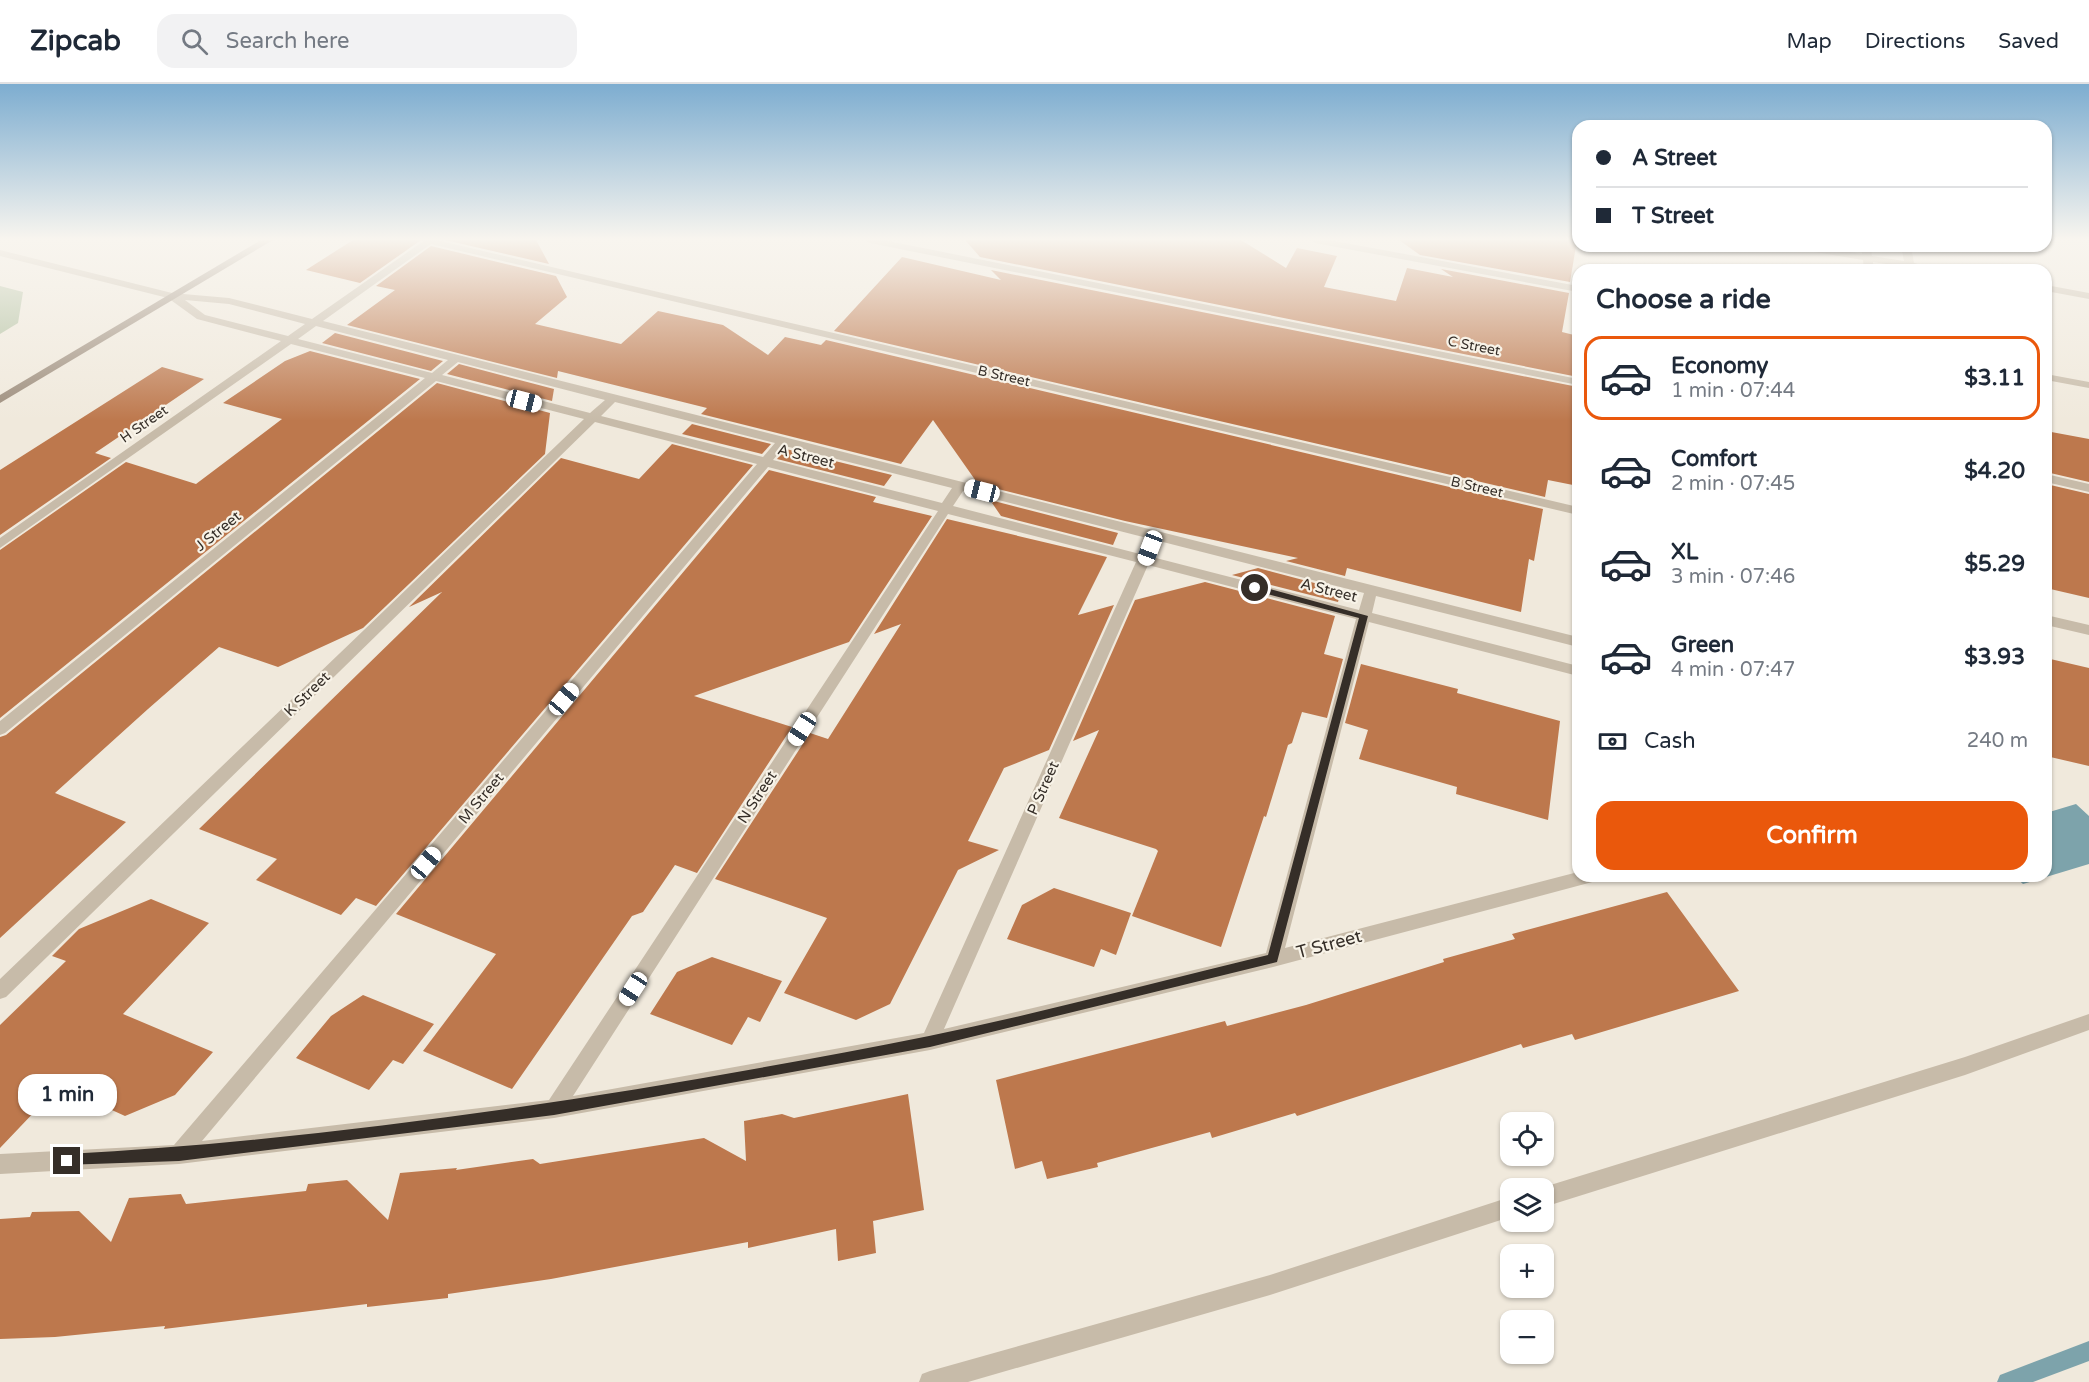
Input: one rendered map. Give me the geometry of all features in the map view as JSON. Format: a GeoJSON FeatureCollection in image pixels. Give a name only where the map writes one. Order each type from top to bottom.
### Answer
{"type":"FeatureCollection","features":[{"type":"Feature","properties":{"kind":"main road"},"geometry":{"type":"LineString","coordinates":[[0,400],[164,301]]}},
{"type":"Feature","properties":{"kind":"street","name":"A Street"},"geometry":{"type":"LineString","coordinates":[[178,301],[201,317],[1572,669]]}},
{"type":"Feature","properties":{"kind":"street","name":"A Street"},"geometry":{"type":"LineString","coordinates":[[224,301],[310,325],[457,358],[1572,640]]}},
{"type":"Feature","properties":{"kind":"street"},"geometry":{"type":"LineString","coordinates":[[310,325],[344,301]]}},
{"type":"Feature","properties":{"kind":"street","name":"B Street"},"geometry":{"type":"LineString","coordinates":[[687,301],[1572,510]]}},
{"type":"Feature","properties":{"kind":"street","name":"C Street"},"geometry":{"type":"LineString","coordinates":[[1172,301],[1572,381]]}},
{"type":"Feature","properties":{"kind":"street","name":"H Street"},"geometry":{"type":"LineString","coordinates":[[0,544],[310,325]]}},
{"type":"Feature","properties":{"kind":"street","name":"J Street"},"geometry":{"type":"LineString","coordinates":[[0,729],[457,358]]}},
{"type":"Feature","properties":{"kind":"street"},"geometry":{"type":"LineString","coordinates":[[2052,378],[2089,385]]}},
{"type":"Feature","properties":{"kind":"street","name":"K Street"},"geometry":{"type":"LineString","coordinates":[[0,991],[613,398]]}},
{"type":"Feature","properties":{"kind":"street","name":"M Street"},"geometry":{"type":"LineString","coordinates":[[179,1154],[783,441]]}},
{"type":"Feature","properties":{"kind":"street"},"geometry":{"type":"LineString","coordinates":[[2052,479],[2089,488]]}},
{"type":"Feature","properties":{"kind":"street","name":"N Street"},"geometry":{"type":"LineString","coordinates":[[554,1109],[960,486]]}},
{"type":"Feature","properties":{"kind":"street","name":"P Street"},"geometry":{"type":"LineString","coordinates":[[930,1041],[1146,560],[1155,535]]}},
{"type":"Feature","properties":{"kind":"street"},"geometry":{"type":"LineString","coordinates":[[1273,959],[1371,590]]}},
{"type":"Feature","properties":{"kind":"street"},"geometry":{"type":"LineString","coordinates":[[2052,621],[2089,630]]}},
{"type":"Feature","properties":{"kind":"street","name":"T Street"},"geometry":{"type":"LineString","coordinates":[[0,1164],[179,1154],[554,1109],[930,1041],[1273,959],[1572,881]]}},
{"type":"Feature","properties":{"kind":"street"},"geometry":{"type":"LineString","coordinates":[[1554,1194],[1954,1070],[2089,1022]]}},
{"type":"Feature","properties":{"kind":"street"},"geometry":{"type":"LineString","coordinates":[[930,1382],[1270,1285],[1500,1210]]}},
{"type":"Feature","properties":{"kind":"green space"},"geometry":{"type":"Polygon","coordinates":[[[0,301],[22,301],[18,323],[0,334],[0,301]]]}},
{"type":"Feature","properties":{"kind":"water"},"geometry":{"type":"Polygon","coordinates":[[[2076,804],[2089,816],[2089,864],[2052,875],[2052,811],[2076,804]]]}},
{"type":"Feature","properties":{"kind":"building"},"geometry":{"type":"Polygon","coordinates":[[[380,301],[563,301],[535,324],[621,344],[658,311],[723,325],[768,355],[785,337],[821,345],[826,340],[1543,509],[1534,561],[1529,559],[1521,612],[1347,568],[1345,576],[1286,561],[1298,558],[1125,521],[978,484],[933,420],[901,464],[701,414],[707,408],[558,371],[557,378],[347,325],[380,301]]]}},
{"type":"Feature","properties":{"kind":"building"},"geometry":{"type":"Polygon","coordinates":[[[862,301],[1144,301],[1572,386],[1572,485],[1548,480],[1545,497],[834,331],[862,301]]]}},
{"type":"Feature","properties":{"kind":"building"},"geometry":{"type":"Polygon","coordinates":[[[1197,301],[1568,301],[1562,332],[1572,334],[1572,376],[1197,301]]]}},
{"type":"Feature","properties":{"kind":"building"},"geometry":{"type":"Polygon","coordinates":[[[335,333],[443,361],[431,371],[322,343],[335,333]]]}},
{"type":"Feature","properties":{"kind":"building"},"geometry":{"type":"Polygon","coordinates":[[[310,351],[420,379],[0,718],[0,550],[126,462],[196,484],[282,419],[223,403],[285,361],[310,351]]]}},
{"type":"Feature","properties":{"kind":"building"},"geometry":{"type":"Polygon","coordinates":[[[459,364],[554,389],[552,401],[447,374],[459,364]]]}},
{"type":"Feature","properties":{"kind":"building"},"geometry":{"type":"Polygon","coordinates":[[[162,367],[204,379],[95,453],[111,458],[0,535],[0,470],[162,367]]]}},
{"type":"Feature","properties":{"kind":"building"},"geometry":{"type":"Polygon","coordinates":[[[437,383],[550,413],[545,454],[363,628],[278,667],[219,647],[148,709],[55,793],[126,822],[0,938],[0,737],[6,735],[437,383]]]}},
{"type":"Feature","properties":{"kind":"building"},"geometry":{"type":"Polygon","coordinates":[[[692,424],[771,444],[762,454],[682,434],[692,424]]]}},
{"type":"Feature","properties":{"kind":"building"},"geometry":{"type":"Polygon","coordinates":[[[2052,432],[2089,439],[2089,482],[2052,473],[2052,432]]]}},
{"type":"Feature","properties":{"kind":"building"},"geometry":{"type":"Polygon","coordinates":[[[672,444],[753,465],[376,906],[356,898],[341,915],[256,880],[277,859],[199,829],[442,592],[409,607],[561,458],[639,479],[672,444]]]}},
{"type":"Feature","properties":{"kind":"building"},"geometry":{"type":"Polygon","coordinates":[[[786,449],[892,475],[884,486],[777,459],[786,449]]]}},
{"type":"Feature","properties":{"kind":"building"},"geometry":{"type":"Polygon","coordinates":[[[769,470],[876,497],[873,502],[932,516],[849,642],[694,696],[792,727],[697,873],[675,865],[643,912],[632,916],[512,1089],[423,1051],[496,954],[396,914],[769,470]]]}},
{"type":"Feature","properties":{"kind":"building"},"geometry":{"type":"Polygon","coordinates":[[[2052,485],[2089,494],[2089,598],[2052,589],[2052,485]]]}},
{"type":"Feature","properties":{"kind":"building"},"geometry":{"type":"Polygon","coordinates":[[[990,500],[1118,533],[1113,545],[1001,516],[990,500]]]}},
{"type":"Feature","properties":{"kind":"building"},"geometry":{"type":"Polygon","coordinates":[[[947,519],[1107,557],[1078,615],[1114,605],[1049,750],[1004,768],[968,841],[999,850],[958,870],[890,1004],[856,1020],[784,993],[827,918],[715,879],[810,733],[828,739],[901,624],[874,634],[947,519]]]}},
{"type":"Feature","properties":{"kind":"building"},"geometry":{"type":"Polygon","coordinates":[[[1258,568],[1341,590],[1338,602],[1232,575],[1258,568]]]}},
{"type":"Feature","properties":{"kind":"building"},"geometry":{"type":"Polygon","coordinates":[[[1205,582],[1335,616],[1324,654],[1343,659],[1327,718],[1302,712],[1292,743],[1288,745],[1221,947],[1132,916],[1158,851],[1156,849],[1059,818],[1099,730],[1073,741],[1135,600],[1205,582]]]}},
{"type":"Feature","properties":{"kind":"building"},"geometry":{"type":"Polygon","coordinates":[[[2052,659],[2089,668],[2089,766],[2052,757],[2052,659]]]}},
{"type":"Feature","properties":{"kind":"building"},"geometry":{"type":"Polygon","coordinates":[[[1361,664],[1458,689],[1457,693],[1560,721],[1548,820],[1456,794],[1457,787],[1359,759],[1368,730],[1345,723],[1361,664]]]}},
{"type":"Feature","properties":{"kind":"building"},"geometry":{"type":"Polygon","coordinates":[[[1054,888],[1131,913],[1116,955],[1101,949],[1094,967],[1007,939],[1022,905],[1054,888]]]}},
{"type":"Feature","properties":{"kind":"building"},"geometry":{"type":"Polygon","coordinates":[[[1667,892],[1739,991],[1575,1040],[1572,1034],[1523,1048],[1521,1044],[1297,1116],[1295,1113],[1212,1138],[1210,1132],[1097,1163],[1098,1167],[1047,1179],[1042,1161],[1015,1169],[996,1080],[1225,1021],[1227,1026],[1306,1005],[1444,962],[1443,959],[1515,939],[1512,934],[1667,892]]]}},
{"type":"Feature","properties":{"kind":"building"},"geometry":{"type":"Polygon","coordinates":[[[151,899],[209,923],[123,1014],[213,1052],[175,1095],[125,1116],[59,1086],[0,1148],[0,1025],[66,961],[52,956],[79,929],[151,899]]]}},
{"type":"Feature","properties":{"kind":"building"},"geometry":{"type":"Polygon","coordinates":[[[712,957],[782,981],[760,1022],[748,1017],[732,1045],[650,1014],[677,972],[712,957]]]}},
{"type":"Feature","properties":{"kind":"building"},"geometry":{"type":"Polygon","coordinates":[[[363,995],[434,1024],[403,1064],[393,1060],[369,1090],[296,1058],[331,1016],[363,995]]]}},
{"type":"Feature","properties":{"kind":"building"},"geometry":{"type":"Polygon","coordinates":[[[908,1094],[924,1210],[873,1221],[876,1253],[838,1261],[836,1229],[748,1248],[748,1242],[551,1279],[448,1294],[448,1298],[367,1307],[367,1304],[164,1329],[165,1326],[55,1337],[0,1339],[0,1219],[30,1217],[32,1212],[79,1211],[111,1242],[129,1198],[181,1194],[186,1204],[306,1191],[308,1184],[347,1180],[388,1220],[400,1173],[457,1168],[456,1170],[533,1159],[540,1164],[704,1138],[746,1161],[744,1121],[782,1114],[794,1118],[908,1094]]]}},
{"type":"Feature","properties":{"kind":"waterway"},"geometry":{"type":"LineString","coordinates":[[2007,1382],[2089,1351]]}},
{"type":"Feature","properties":{"kind":"route"},"geometry":{"type":"LineString","coordinates":[[67,1161],[179,1154],[554,1109],[930,1041],[1273,959],[1364,616],[1255,588]]}}]}
